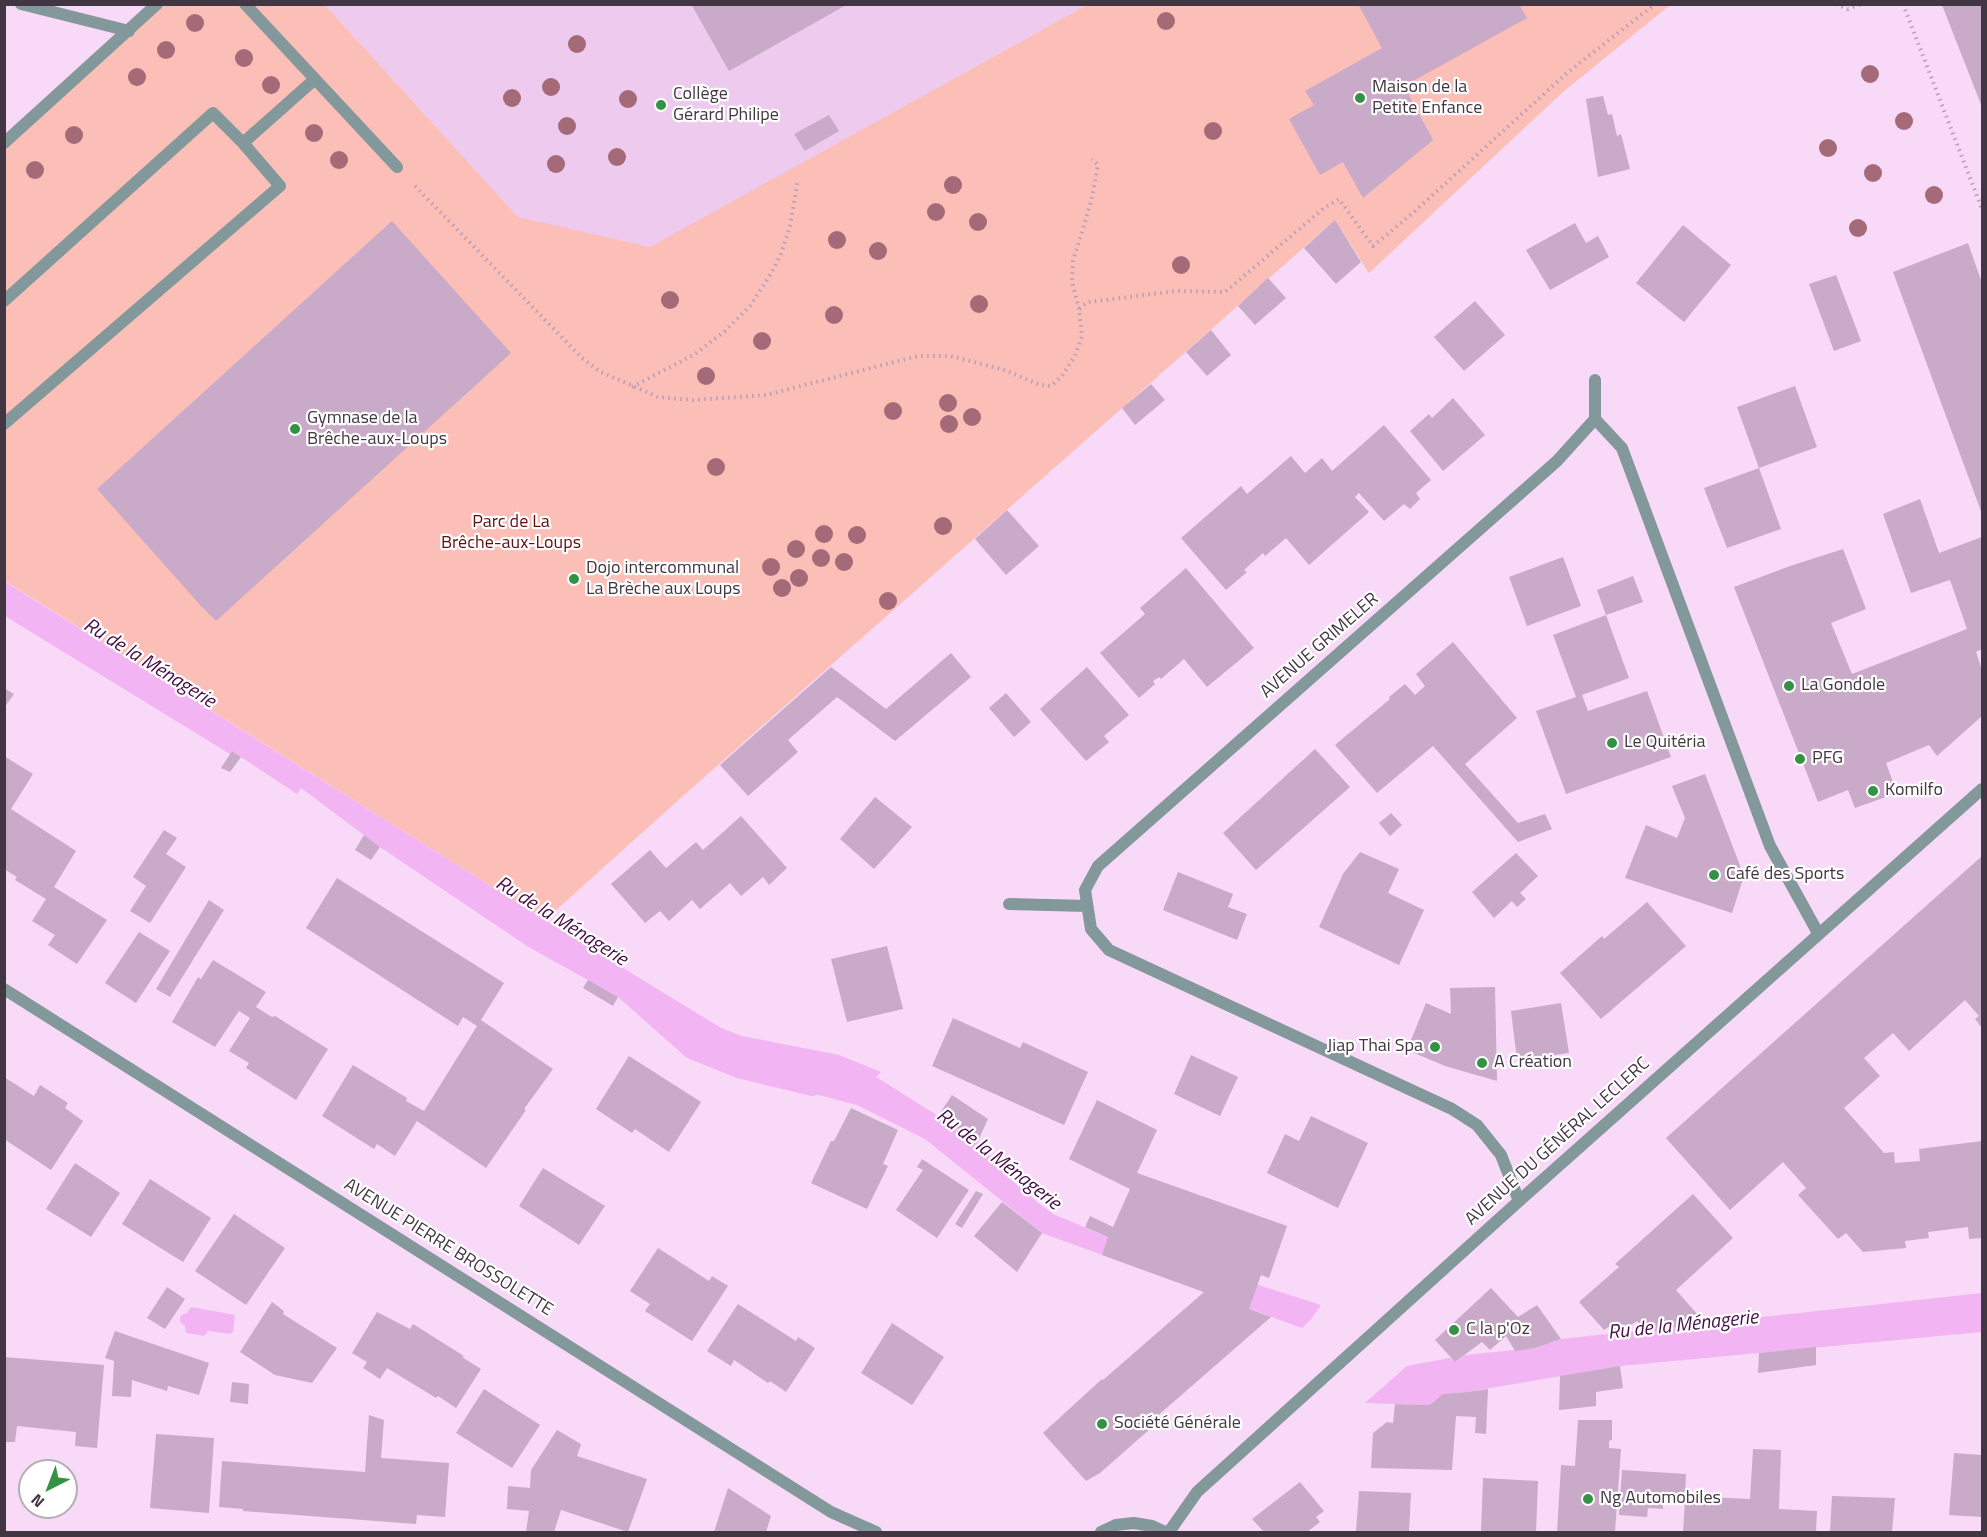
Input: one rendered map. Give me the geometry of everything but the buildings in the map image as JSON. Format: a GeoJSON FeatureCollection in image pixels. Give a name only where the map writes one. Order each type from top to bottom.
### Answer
{"type":"FeatureCollection","features":[{"type":"Feature","properties":{"kind":"street"},"geometry":{"type":"LineString","coordinates":[[21,4],[129,31]]}},
{"type":"Feature","properties":{"kind":"street"},"geometry":{"type":"LineString","coordinates":[[4,143],[157,4]]}},
{"type":"Feature","properties":{"kind":"street"},"geometry":{"type":"LineString","coordinates":[[245,4],[397,166]]}},
{"type":"Feature","properties":{"kind":"street"},"geometry":{"type":"LineString","coordinates":[[243,143],[315,79]]}},
{"type":"Feature","properties":{"kind":"street"},"geometry":{"type":"LineString","coordinates":[[4,301],[213,113],[243,143],[280,186],[4,424]]}},
{"type":"Feature","properties":{"kind":"street"},"geometry":{"type":"LineString","coordinates":[[1595,380],[1595,419],[1622,448],[1770,846],[1818,933]]}},
{"type":"Feature","properties":{"kind":"street","name":"AVENUE GRIMELER"},"geometry":{"type":"LineString","coordinates":[[1518,1201],[1501,1155],[1477,1125],[1452,1109],[1109,950],[1091,929],[1085,890],[1098,866],[1557,461],[1595,419]]}},
{"type":"Feature","properties":{"kind":"street","name":"AVENUE DU GÉNÉRAL LECLERC"},"geometry":{"type":"LineString","coordinates":[[1167,1533],[1197,1492],[1518,1201],[1983,789]]}},
{"type":"Feature","properties":{"kind":"street"},"geometry":{"type":"LineString","coordinates":[[1009,904],[1087,906]]}},
{"type":"Feature","properties":{"kind":"street","name":"AVENUE PIERRE BROSSOLETTE"},"geometry":{"type":"LineString","coordinates":[[4,989],[831,1512],[876,1533]]}},
{"type":"Feature","properties":{"kind":"street"},"geometry":{"type":"LineString","coordinates":[[831,1512],[856,1533]]}},
{"type":"Feature","properties":{"kind":"street"},"geometry":{"type":"LineString","coordinates":[[1101,1533],[1116,1525],[1134,1523],[1152,1526],[1167,1533]]}},
{"type":"Feature","properties":{"kind":"path"},"geometry":{"type":"LineString","coordinates":[[1079,309],[1088,303],[1177,291],[1225,292],[1324,208],[1340,199],[1373,246],[1414,212],[1568,72],[1654,4]]}},
{"type":"Feature","properties":{"kind":"path"},"geometry":{"type":"LineString","coordinates":[[1836,4],[1848,9],[1861,4]]}},
{"type":"Feature","properties":{"kind":"path"},"geometry":{"type":"LineString","coordinates":[[1903,4],[1983,209]]}},
{"type":"Feature","properties":{"kind":"path"},"geometry":{"type":"LineString","coordinates":[[397,166],[582,358],[599,372],[658,397],[693,400],[766,395],[908,358],[934,356],[950,356],[974,362],[1005,370],[1040,385],[1051,386],[1062,376],[1082,336],[1072,272],[1079,238],[1091,202],[1098,165],[1092,159]]}},
{"type":"Feature","properties":{"kind":"path"},"geometry":{"type":"LineString","coordinates":[[632,387],[695,354],[725,331],[750,306],[767,281],[781,254],[790,226],[798,179]]}},
{"type":"Feature","properties":{"kind":"shaded area","name":"Collège Gérard Philipe"},"geometry":{"type":"Polygon","coordinates":[[[325,5],[1087,5],[650,248],[518,217],[325,5]]]}},
{"type":"Feature","properties":{"kind":"green space","name":"Parc de La Brêche-aux-Loups"},"geometry":{"type":"Polygon","coordinates":[[[157,5],[325,5],[518,217],[650,247],[1087,5],[1670,5],[1563,92],[1369,273],[1335,220],[545,920],[5,581],[4,143],[157,5]]]}},
{"type":"Feature","properties":{"kind":"water"},"geometry":{"type":"Polygon","coordinates":[[[4,581],[721,1028],[742,1036],[839,1055],[881,1072],[876,1077],[978,1141],[1003,1173],[1053,1214],[1108,1237],[1321,1305],[1302,1328],[1042,1233],[925,1139],[857,1105],[737,1078],[687,1058],[618,997],[527,946],[380,847],[301,788],[297,794],[232,751],[230,754],[5,616],[4,581]]]}},
{"type":"Feature","properties":{"kind":"water","name":"Ru de la Ménagerie"},"geometry":{"type":"Polygon","coordinates":[[[1982,1293],[1982,1332],[1620,1366],[1444,1394],[1430,1405],[1365,1403],[1407,1366],[1450,1358],[1456,1362],[1465,1355],[1535,1348],[1561,1339],[1982,1293]]]}},
{"type":"Feature","properties":{"kind":"water"},"geometry":{"type":"Polygon","coordinates":[[[191,1307],[235,1315],[233,1332],[230,1334],[208,1331],[204,1336],[186,1333],[180,1317],[191,1307]]]}},
{"type":"Feature","properties":{"kind":"place","name":"Maison de la Petite Enfance"},"geometry":{"type":"Point","coordinates":[1360,98]}},
{"type":"Feature","properties":{"kind":"place","name":"Collège Gérard Philipe"},"geometry":{"type":"Point","coordinates":[661,105]}},
{"type":"Feature","properties":{"kind":"place","name":"Gymnase de la Brêche-aux-Loups"},"geometry":{"type":"Point","coordinates":[295,429]}},
{"type":"Feature","properties":{"kind":"place","name":"Dojo intercommunal La Brèche aux Loups"},"geometry":{"type":"Point","coordinates":[574,579]}},
{"type":"Feature","properties":{"kind":"place","name":"La Gondole"},"geometry":{"type":"Point","coordinates":[1789,686]}},
{"type":"Feature","properties":{"kind":"place","name":"Le Quitéria"},"geometry":{"type":"Point","coordinates":[1612,743]}},
{"type":"Feature","properties":{"kind":"place","name":"PFG"},"geometry":{"type":"Point","coordinates":[1800,759]}},
{"type":"Feature","properties":{"kind":"place","name":"Komilfo"},"geometry":{"type":"Point","coordinates":[1873,791]}},
{"type":"Feature","properties":{"kind":"place","name":"Café des Sports"},"geometry":{"type":"Point","coordinates":[1714,875]}},
{"type":"Feature","properties":{"kind":"place","name":"Jiap Thai Spa"},"geometry":{"type":"Point","coordinates":[1435,1047]}},
{"type":"Feature","properties":{"kind":"place","name":"A Création"},"geometry":{"type":"Point","coordinates":[1482,1063]}},
{"type":"Feature","properties":{"kind":"place","name":"C la p'Oz"},"geometry":{"type":"Point","coordinates":[1454,1330]}},
{"type":"Feature","properties":{"kind":"place","name":"Société Générale"},"geometry":{"type":"Point","coordinates":[1102,1424]}},
{"type":"Feature","properties":{"kind":"place","name":"Ng Automobiles"},"geometry":{"type":"Point","coordinates":[1588,1499]}}]}
